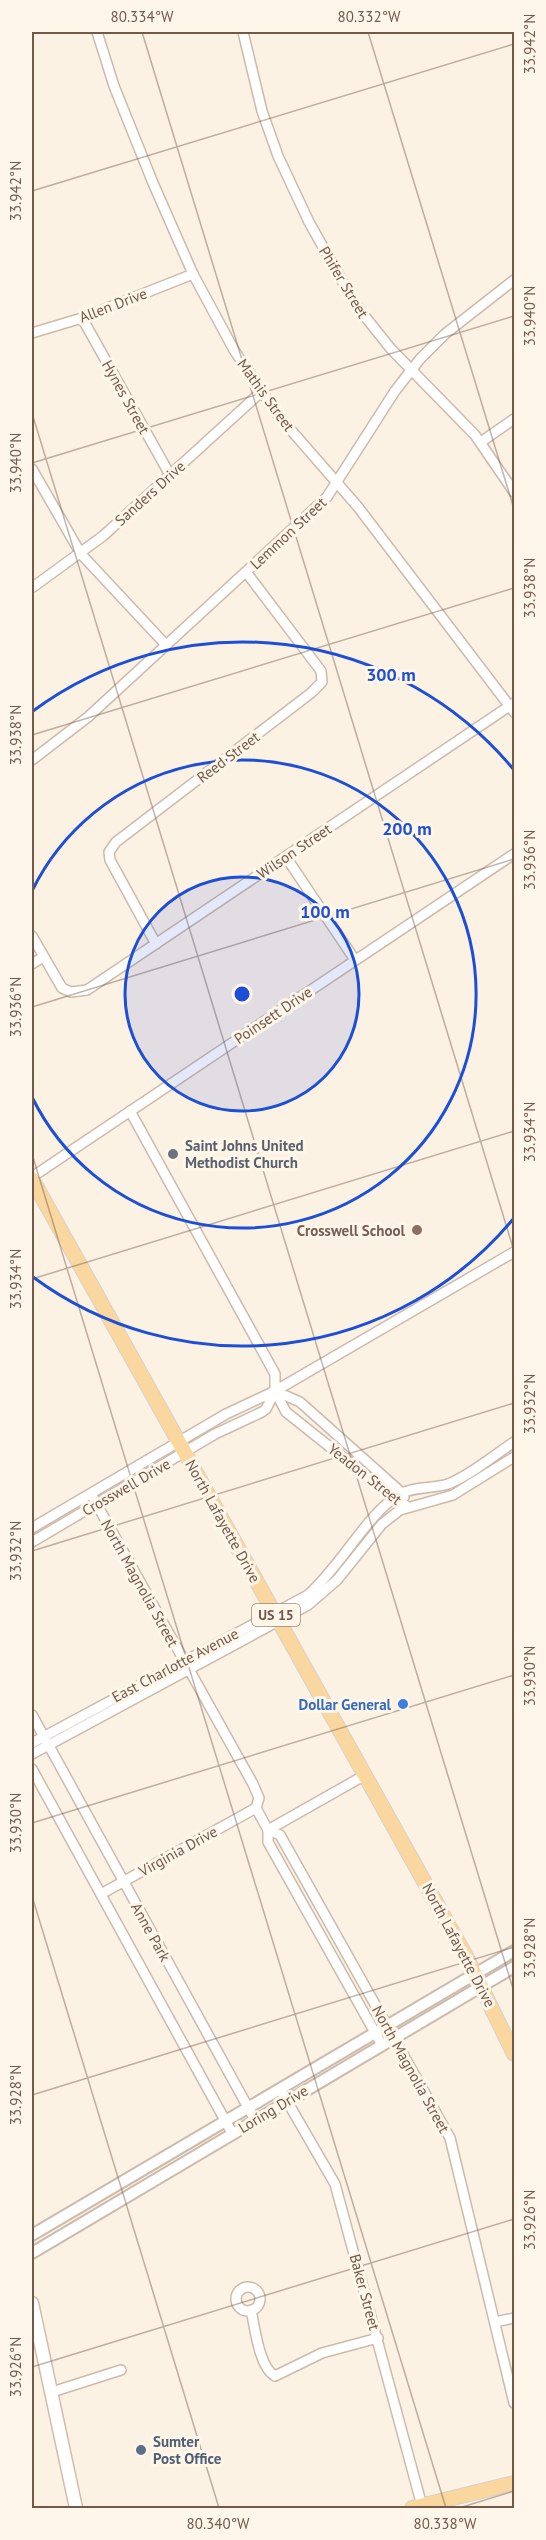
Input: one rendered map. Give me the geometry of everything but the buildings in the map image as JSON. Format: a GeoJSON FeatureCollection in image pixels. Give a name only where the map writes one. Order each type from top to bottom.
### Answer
{"type":"FeatureCollection","features":[{"type":"Feature","properties":{"kind":"main road","name":"North Lafayette Drive"},"geometry":{"type":"LineString","coordinates":[[32,1178],[479,1980],[514,2054]]}},
{"type":"Feature","properties":{"kind":"main road"},"geometry":{"type":"LineString","coordinates":[[32,2303],[76,2508]]}},
{"type":"Feature","properties":{"kind":"main road"},"geometry":{"type":"LineString","coordinates":[[417,2507],[514,2482]]}},
{"type":"Feature","properties":{"kind":"street","name":"Mathis Street"},"geometry":{"type":"LineString","coordinates":[[97,32],[114,86],[135,139],[193,274],[234,350],[261,392],[358,507],[513,707]]}},
{"type":"Feature","properties":{"kind":"street","name":"Phifer Street"},"geometry":{"type":"LineString","coordinates":[[243,32],[267,126],[285,173],[303,212],[355,304],[382,340],[481,442],[514,492]]}},
{"type":"Feature","properties":{"kind":"street","name":"Allen Drive"},"geometry":{"type":"LineString","coordinates":[[32,333],[82,318],[193,274]]}},
{"type":"Feature","properties":{"kind":"street","name":"Lemmon Street"},"geometry":{"type":"LineString","coordinates":[[32,760],[88,717],[327,497],[412,369],[445,334],[514,280]]}},
{"type":"Feature","properties":{"kind":"street","name":"Hynes Street"},"geometry":{"type":"LineString","coordinates":[[82,318],[170,475]]}},
{"type":"Feature","properties":{"kind":"street","name":"Sanders Drive"},"geometry":{"type":"LineString","coordinates":[[33,587],[81,554],[261,392]]}},
{"type":"Feature","properties":{"kind":"street"},"geometry":{"type":"LineString","coordinates":[[481,442],[514,419]]}},
{"type":"Feature","properties":{"kind":"street"},"geometry":{"type":"LineString","coordinates":[[32,469],[81,554],[166,645]]}},
{"type":"Feature","properties":{"kind":"street","name":"Reed Street"},"geometry":{"type":"LineString","coordinates":[[156,944],[110,860],[109,852],[113,845],[311,693],[322,682],[321,671],[246,572]]}},
{"type":"Feature","properties":{"kind":"street","name":"Wilson Street"},"geometry":{"type":"LineString","coordinates":[[43,957],[59,984],[71,992],[87,990],[513,707]]}},
{"type":"Feature","properties":{"kind":"street","name":"Poinsett Drive"},"geometry":{"type":"LineString","coordinates":[[32,1178],[514,854]]}},
{"type":"Feature","properties":{"kind":"street"},"geometry":{"type":"LineString","coordinates":[[286,856],[355,960]]}},
{"type":"Feature","properties":{"kind":"street"},"geometry":{"type":"LineString","coordinates":[[32,936],[43,957],[32,964]]}},
{"type":"Feature","properties":{"kind":"street","name":"Yeadon Street"},"geometry":{"type":"LineString","coordinates":[[130,1111],[274,1374],[275,1391],[286,1412],[398,1496]]}},
{"type":"Feature","properties":{"kind":"street","name":"Crosswell Drive"},"geometry":{"type":"LineString","coordinates":[[32,1542],[96,1504],[182,1447],[226,1414],[275,1391],[513,1255]]}},
{"type":"Feature","properties":{"kind":"street","name":"Yeadon Street"},"geometry":{"type":"LineString","coordinates":[[275,1391],[300,1402],[408,1507]]}},
{"type":"Feature","properties":{"kind":"street","name":"Crosswell Drive"},"geometry":{"type":"LineString","coordinates":[[32,1528],[91,1494],[182,1447],[266,1409],[275,1391]]}},
{"type":"Feature","properties":{"kind":"street"},"geometry":{"type":"LineString","coordinates":[[398,1496],[450,1483],[514,1442]]}},
{"type":"Feature","properties":{"kind":"street","name":"East Charlotte Avenue"},"geometry":{"type":"LineString","coordinates":[[32,1754],[37,1740],[277,1617],[308,1605],[326,1591],[382,1524],[400,1510],[453,1495],[514,1457]]}},
{"type":"Feature","properties":{"kind":"street","name":"North Magnolia Street"},"geometry":{"type":"LineString","coordinates":[[91,1494],[258,1793],[256,1808],[268,1830],[268,1842],[382,2045]]}},
{"type":"Feature","properties":{"kind":"street","name":"East Charlotte Avenue"},"geometry":{"type":"LineString","coordinates":[[277,1617],[318,1586],[377,1515],[398,1496]]}},
{"type":"Feature","properties":{"kind":"street","name":"Anne Park"},"geometry":{"type":"LineString","coordinates":[[32,1715],[37,1740],[123,1882],[255,2120]]}},
{"type":"Feature","properties":{"kind":"street","name":"Anne Park"},"geometry":{"type":"LineString","coordinates":[[32,1769],[232,2133]]}},
{"type":"Feature","properties":{"kind":"street"},"geometry":{"type":"LineString","coordinates":[[268,1830],[365,1775]]}},
{"type":"Feature","properties":{"kind":"street","name":"Virginia Drive"},"geometry":{"type":"LineString","coordinates":[[101,1894],[256,1808]]}},
{"type":"Feature","properties":{"kind":"street","name":"North Magnolia Street"},"geometry":{"type":"LineString","coordinates":[[268,1830],[280,1835],[450,2138],[514,2403]]}},
{"type":"Feature","properties":{"kind":"street","name":"Loring Drive"},"geometry":{"type":"LineString","coordinates":[[32,2253],[394,2038],[479,1980],[514,1951]]}},
{"type":"Feature","properties":{"kind":"street","name":"Loring Drive"},"geometry":{"type":"LineString","coordinates":[[32,2235],[387,2026],[479,1980],[514,1967]]}},
{"type":"Feature","properties":{"kind":"street","name":"Baker Street"},"geometry":{"type":"LineString","coordinates":[[280,2089],[334,2184],[378,2338],[417,2507]]}},
{"type":"Feature","properties":{"kind":"street"},"geometry":{"type":"LineString","coordinates":[[251,2310],[266,2369],[275,2376],[322,2353],[378,2338]]}},
{"type":"Feature","properties":{"kind":"street"},"geometry":{"type":"LineString","coordinates":[[495,2322],[514,2318]]}},
{"type":"Feature","properties":{"kind":"street"},"geometry":{"type":"LineString","coordinates":[[52,2392],[121,2370]]}},
{"type":"Feature","properties":{"kind":"place","name":"Saint Johns United Methodist Church"},"geometry":{"type":"Point","coordinates":[173,1154]}},
{"type":"Feature","properties":{"kind":"place","name":"Crosswell School"},"geometry":{"type":"Point","coordinates":[417,1230]}},
{"type":"Feature","properties":{"kind":"place","name":"Dollar General"},"geometry":{"type":"Point","coordinates":[403,1704]}},
{"type":"Feature","properties":{"kind":"place","name":"Sumter Post Office"},"geometry":{"type":"Point","coordinates":[141,2450]}}]}
